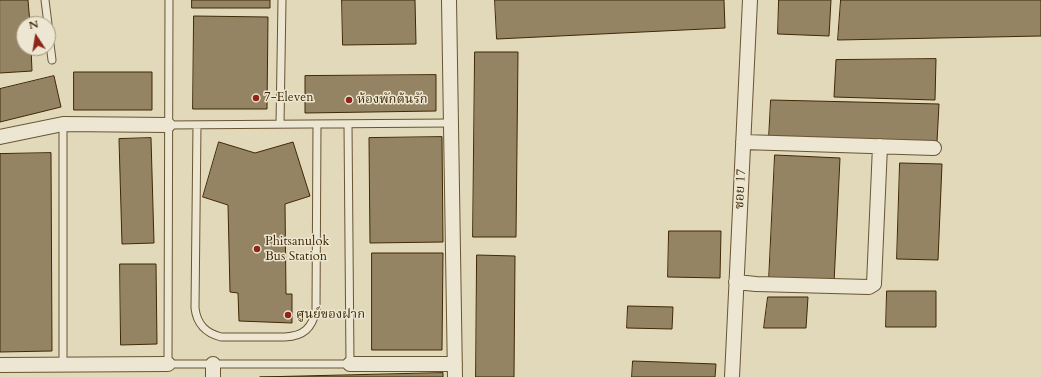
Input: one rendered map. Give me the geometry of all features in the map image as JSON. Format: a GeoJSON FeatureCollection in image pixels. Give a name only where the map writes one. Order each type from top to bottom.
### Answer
{"type":"FeatureCollection","features":[{"type":"Feature","properties":{"kind":"street"},"geometry":{"type":"LineString","coordinates":[[350,364],[455,370],[449,0]]}},
{"type":"Feature","properties":{"kind":"street","name":"ซอย 17"},"geometry":{"type":"LineString","coordinates":[[732,377],[750,0]]}},
{"type":"Feature","properties":{"kind":"street"},"geometry":{"type":"LineString","coordinates":[[0,137],[62,124],[168,125]]}},
{"type":"Feature","properties":{"kind":"street"},"geometry":{"type":"LineString","coordinates":[[743,142],[934,148]]}},
{"type":"Feature","properties":{"kind":"street"},"geometry":{"type":"LineString","coordinates":[[736,282],[756,284],[872,286],[874,284],[880,146]]}},
{"type":"Feature","properties":{"kind":"street"},"geometry":{"type":"LineString","coordinates":[[0,365],[168,364]]}},
{"type":"Feature","properties":{"kind":"lane"},"geometry":{"type":"LineString","coordinates":[[45,0],[47,16]]}},
{"type":"Feature","properties":{"kind":"lane"},"geometry":{"type":"LineString","coordinates":[[169,0],[168,364],[213,370],[350,364],[348,124]]}},
{"type":"Feature","properties":{"kind":"lane"},"geometry":{"type":"LineString","coordinates":[[280,124],[282,0]]}},
{"type":"Feature","properties":{"kind":"lane"},"geometry":{"type":"LineString","coordinates":[[52,56],[52,60]]}},
{"type":"Feature","properties":{"kind":"lane"},"geometry":{"type":"LineString","coordinates":[[168,125],[451,123]]}},
{"type":"Feature","properties":{"kind":"lane"},"geometry":{"type":"LineString","coordinates":[[62,124],[63,364]]}},
{"type":"Feature","properties":{"kind":"lane"},"geometry":{"type":"LineString","coordinates":[[197,125],[196,317],[206,331],[221,337],[294,337],[303,333],[310,327],[316,310],[317,124]]}},
{"type":"Feature","properties":{"kind":"building"},"geometry":{"type":"Polygon","coordinates":[[[0,0],[28,0],[29,16],[16,16],[16,56],[31,56],[32,71],[0,73],[0,0]]]}},
{"type":"Feature","properties":{"kind":"building"},"geometry":{"type":"Polygon","coordinates":[[[192,0],[270,0],[270,8],[192,8],[192,0]]]}},
{"type":"Feature","properties":{"kind":"building"},"geometry":{"type":"Polygon","coordinates":[[[342,0],[415,0],[416,44],[343,45],[342,0]]]}},
{"type":"Feature","properties":{"kind":"building"},"geometry":{"type":"Polygon","coordinates":[[[495,0],[724,0],[725,28],[497,39],[495,0]]]}},
{"type":"Feature","properties":{"kind":"building"},"geometry":{"type":"Polygon","coordinates":[[[779,0],[831,0],[829,36],[778,34],[779,0]]]}},
{"type":"Feature","properties":{"kind":"building"},"geometry":{"type":"Polygon","coordinates":[[[841,0],[1041,0],[1041,36],[838,40],[841,0]]]}},
{"type":"Feature","properties":{"kind":"building"},"geometry":{"type":"Polygon","coordinates":[[[194,16],[268,17],[267,109],[193,109],[194,16]]]}},
{"type":"Feature","properties":{"kind":"building"},"geometry":{"type":"Polygon","coordinates":[[[475,52],[518,52],[516,237],[473,237],[475,52]]]}},
{"type":"Feature","properties":{"kind":"building"},"geometry":{"type":"Polygon","coordinates":[[[936,59],[935,100],[834,97],[836,60],[936,59]]]}},
{"type":"Feature","properties":{"kind":"building"},"geometry":{"type":"Polygon","coordinates":[[[74,72],[152,72],[152,110],[74,110],[74,72]]]}},
{"type":"Feature","properties":{"kind":"building"},"geometry":{"type":"Polygon","coordinates":[[[436,75],[436,111],[305,113],[305,76],[436,75]]]}},
{"type":"Feature","properties":{"kind":"building"},"geometry":{"type":"Polygon","coordinates":[[[54,76],[61,107],[0,122],[0,89],[54,76]]]}},
{"type":"Feature","properties":{"kind":"building"},"geometry":{"type":"Polygon","coordinates":[[[771,100],[939,104],[937,142],[769,138],[771,100]]]}},
{"type":"Feature","properties":{"kind":"building"},"geometry":{"type":"Polygon","coordinates":[[[442,137],[443,242],[370,243],[369,138],[442,137]]]}},
{"type":"Feature","properties":{"kind":"building"},"geometry":{"type":"Polygon","coordinates":[[[151,138],[154,243],[122,244],[119,139],[151,138]]]}},
{"type":"Feature","properties":{"kind":"building","name":"Phitsanulok Bus Station"},"geometry":{"type":"Polygon","coordinates":[[[219,142],[255,153],[293,142],[310,196],[285,204],[286,294],[292,294],[292,323],[239,321],[238,293],[230,292],[228,205],[203,197],[219,142]]]}},
{"type":"Feature","properties":{"kind":"building"},"geometry":{"type":"Polygon","coordinates":[[[51,153],[52,351],[0,352],[0,154],[51,153]]]}},
{"type":"Feature","properties":{"kind":"building"},"geometry":{"type":"Polygon","coordinates":[[[775,155],[840,158],[834,283],[769,280],[775,155]]]}},
{"type":"Feature","properties":{"kind":"building"},"geometry":{"type":"Polygon","coordinates":[[[900,163],[942,164],[938,260],[897,259],[900,163]]]}},
{"type":"Feature","properties":{"kind":"building"},"geometry":{"type":"Polygon","coordinates":[[[669,231],[721,231],[720,278],[668,277],[669,231]]]}},
{"type":"Feature","properties":{"kind":"building"},"geometry":{"type":"Polygon","coordinates":[[[372,253],[443,253],[442,350],[372,350],[372,253]]]}},
{"type":"Feature","properties":{"kind":"building"},"geometry":{"type":"Polygon","coordinates":[[[477,255],[515,256],[514,377],[476,377],[477,255]]]}},
{"type":"Feature","properties":{"kind":"building"},"geometry":{"type":"Polygon","coordinates":[[[120,264],[156,264],[157,344],[121,345],[120,264]]]}},
{"type":"Feature","properties":{"kind":"building"},"geometry":{"type":"Polygon","coordinates":[[[887,291],[936,291],[936,327],[886,327],[887,291]]]}},
{"type":"Feature","properties":{"kind":"building"},"geometry":{"type":"Polygon","coordinates":[[[768,297],[808,297],[806,328],[764,328],[768,297]]]}},
{"type":"Feature","properties":{"kind":"building"},"geometry":{"type":"Polygon","coordinates":[[[628,306],[673,307],[672,329],[627,328],[628,306]]]}},
{"type":"Feature","properties":{"kind":"building"},"geometry":{"type":"Polygon","coordinates":[[[633,361],[716,364],[715,377],[632,377],[633,361]]]}},
{"type":"Feature","properties":{"kind":"building"},"geometry":{"type":"Polygon","coordinates":[[[443,373],[443,377],[260,377],[443,373]]]}},
{"type":"Feature","properties":{"kind":"place","name":"7-Eleven"},"geometry":{"type":"Point","coordinates":[256,98]}},
{"type":"Feature","properties":{"kind":"place","name":"ห้องพักต้นรัก"},"geometry":{"type":"Point","coordinates":[349,100]}},
{"type":"Feature","properties":{"kind":"place","name":"Phitsanulok Bus Station"},"geometry":{"type":"Point","coordinates":[257,249]}},
{"type":"Feature","properties":{"kind":"place","name":"ศูนย์ของฝาก"},"geometry":{"type":"Point","coordinates":[288,315]}}]}
